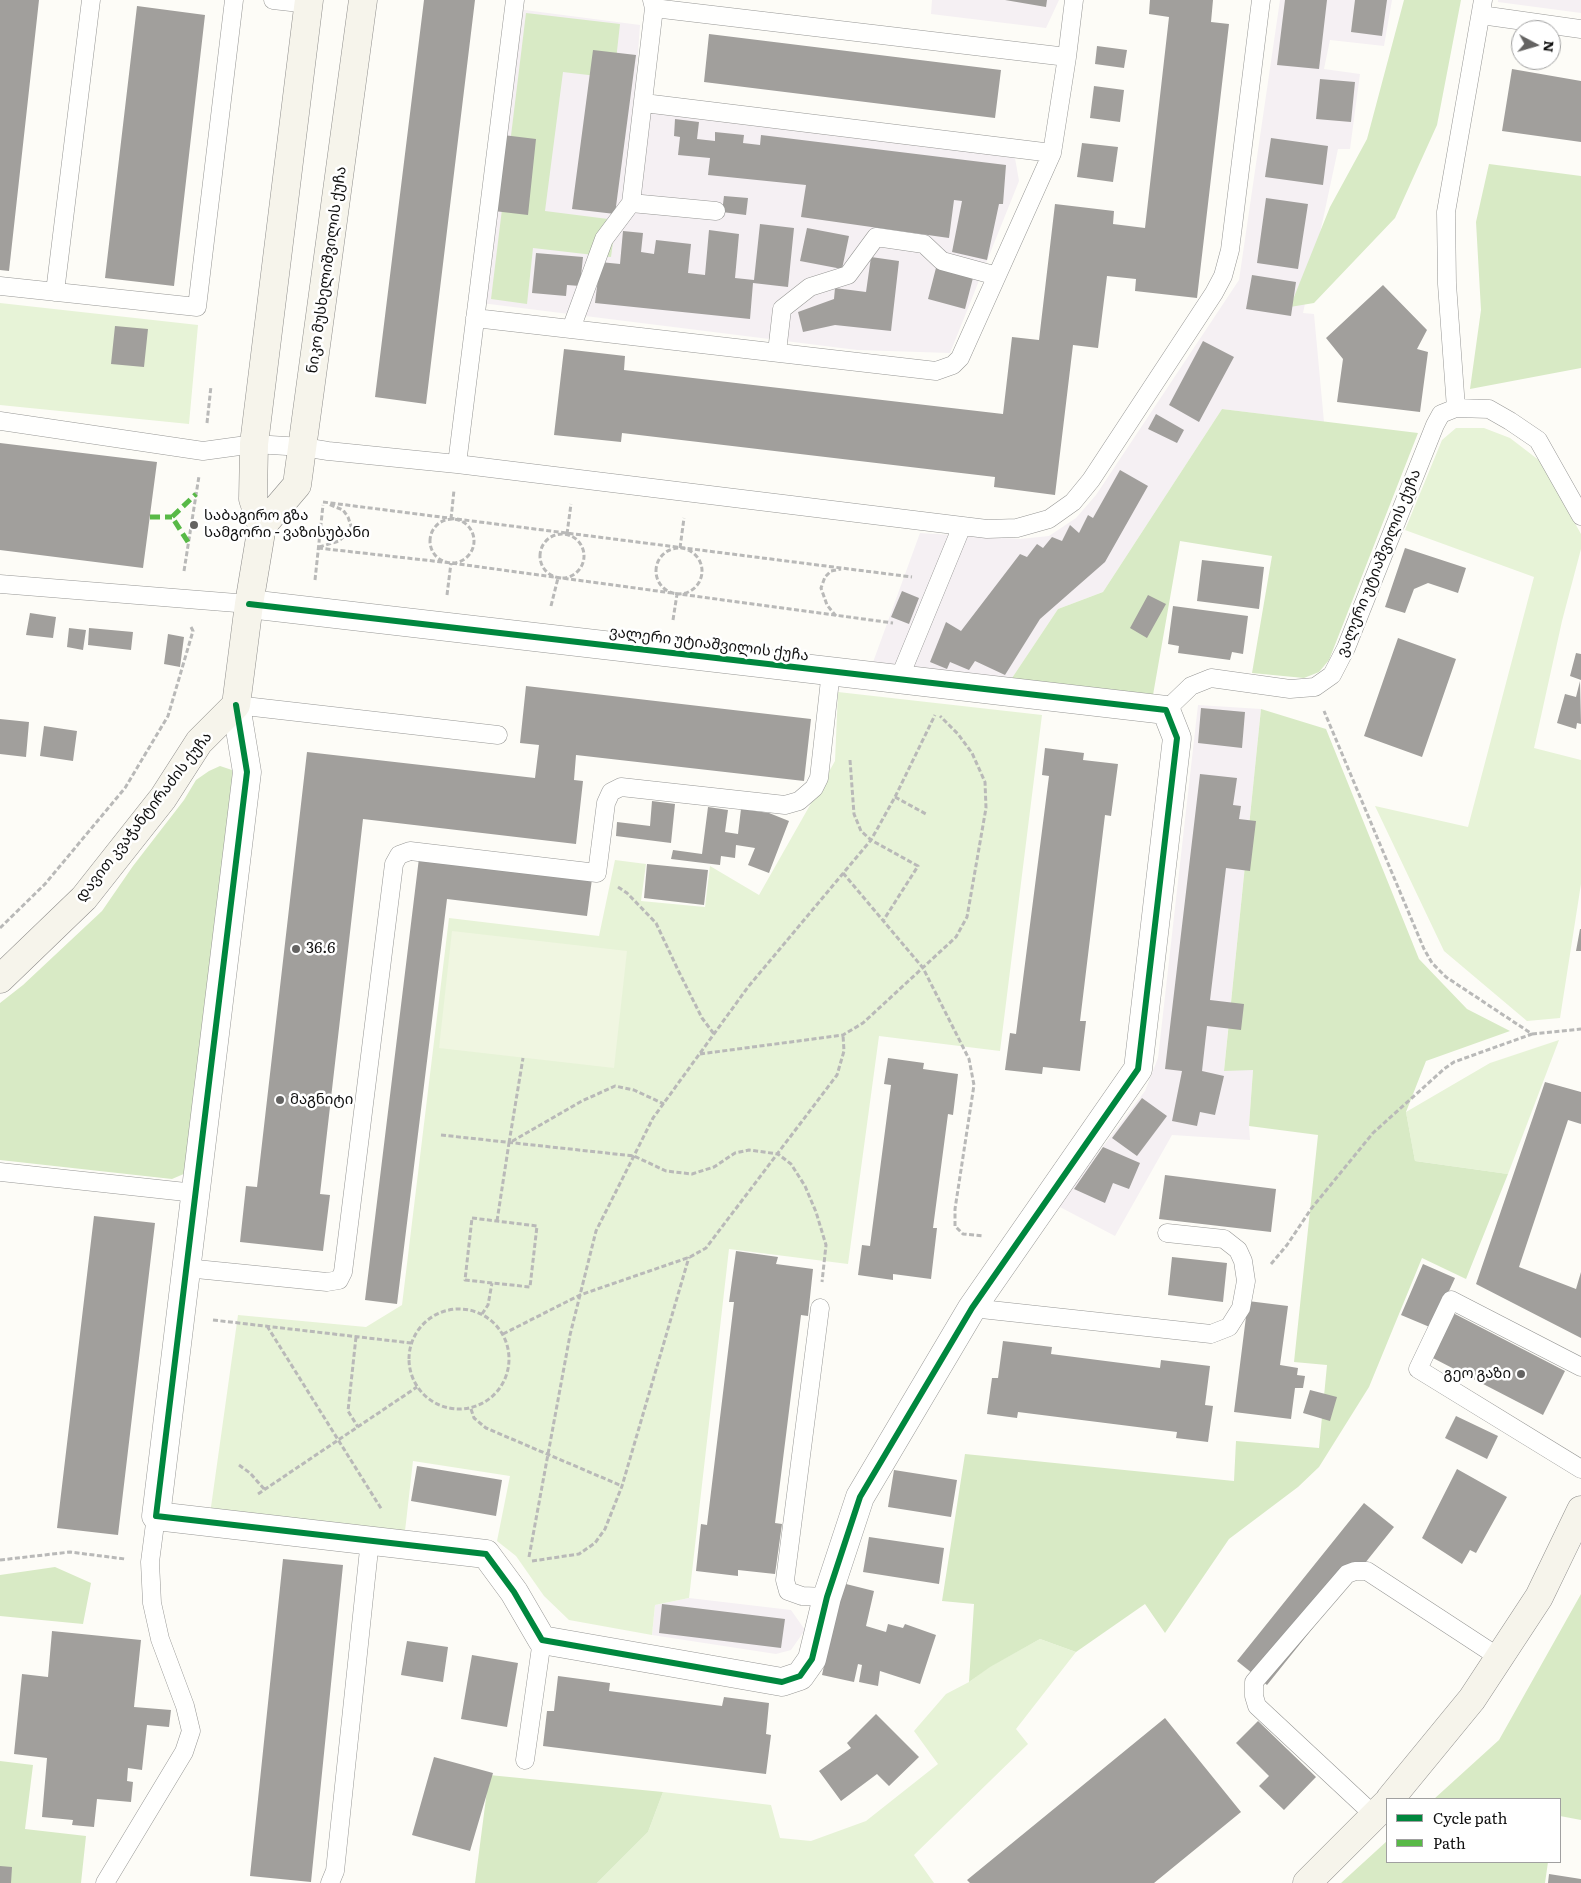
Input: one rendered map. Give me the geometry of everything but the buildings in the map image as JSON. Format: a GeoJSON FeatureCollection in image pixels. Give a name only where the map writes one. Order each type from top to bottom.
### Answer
{"type":"FeatureCollection","features":[{"type":"Feature","properties":{"kind":"street","name":"ნიკო მუსხელიშვილის ქუჩა"},"geometry":{"type":"LineString","coordinates":[[262,526],[297,486],[363,0]]}},
{"type":"Feature","properties":{"kind":"street"},"geometry":{"type":"LineString","coordinates":[[309,2],[254,444],[253,499],[262,526],[249,604],[236,705],[247,772],[156,1516],[486,1554],[514,1592],[542,1640],[782,1682],[800,1676],[812,1659],[827,1597],[860,1497],[972,1308],[1138,1069],[1177,738],[1166,710]]}},
{"type":"Feature","properties":{"kind":"street","name":"ვალერი უტიაშვილის ქუჩა"},"geometry":{"type":"LineString","coordinates":[[249,604],[1166,710]]}},
{"type":"Feature","properties":{"kind":"street","name":"დავით კვაჭანტირაძის ქუჩა"},"geometry":{"type":"LineString","coordinates":[[2,971],[84,898],[163,798],[199,742],[236,705]]}},
{"type":"Feature","properties":{"kind":"street"},"geometry":{"type":"LineString","coordinates":[[1391,1798],[1472,1699],[1500,1658],[1539,1597],[1581,1510]]}},
{"type":"Feature","properties":{"kind":"street"},"geometry":{"type":"LineString","coordinates":[[1307,1883],[1384,1806]]}},
{"type":"Feature","properties":{"kind":"lane"},"geometry":{"type":"LineString","coordinates":[[55,292],[91,0]]}},
{"type":"Feature","properties":{"kind":"lane"},"geometry":{"type":"LineString","coordinates":[[0,286],[197,307],[234,0]]}},
{"type":"Feature","properties":{"kind":"lane"},"geometry":{"type":"LineString","coordinates":[[273,0],[309,2]]}},
{"type":"Feature","properties":{"kind":"lane"},"geometry":{"type":"LineString","coordinates":[[457,464],[515,0]]}},
{"type":"Feature","properties":{"kind":"lane"},"geometry":{"type":"LineString","coordinates":[[475,318],[936,371],[953,365],[960,358],[1052,154],[1074,0]]}},
{"type":"Feature","properties":{"kind":"lane"},"geometry":{"type":"LineString","coordinates":[[0,421],[203,451],[254,444],[303,447],[987,529],[1017,528],[1049,519],[1073,502],[1091,480],[1214,293],[1223,276],[1230,250],[1261,0]]}},
{"type":"Feature","properties":{"kind":"lane"},"geometry":{"type":"LineString","coordinates":[[571,329],[604,239],[631,203],[644,103],[653,4],[1067,57]]}},
{"type":"Feature","properties":{"kind":"lane"},"geometry":{"type":"LineString","coordinates":[[1581,29],[1482,7],[1446,212],[1447,284],[1456,408],[1489,409],[1538,440],[1581,516]]}},
{"type":"Feature","properties":{"kind":"lane"},"geometry":{"type":"LineString","coordinates":[[644,103],[1052,154]]}},
{"type":"Feature","properties":{"kind":"lane"},"geometry":{"type":"LineString","coordinates":[[631,203],[716,212]]}},
{"type":"Feature","properties":{"kind":"lane"},"geometry":{"type":"LineString","coordinates":[[777,352],[782,309],[810,287],[848,275],[876,238],[924,244],[942,261],[997,276]]}},
{"type":"Feature","properties":{"kind":"lane","name":"ვალერი უტიაშვილის ქუჩა"},"geometry":{"type":"LineString","coordinates":[[1166,710],[1191,686],[1211,678],[1290,689],[1315,687],[1332,675],[1346,648],[1435,425],[1441,414],[1456,408]]}},
{"type":"Feature","properties":{"kind":"lane"},"geometry":{"type":"LineString","coordinates":[[899,679],[962,526]]}},
{"type":"Feature","properties":{"kind":"lane"},"geometry":{"type":"LineString","coordinates":[[0,584],[249,604]]}},
{"type":"Feature","properties":{"kind":"lane"},"geometry":{"type":"LineString","coordinates":[[186,1268],[327,1282],[339,1280],[343,1272],[394,864],[399,855],[410,851],[597,873],[606,803],[611,792],[621,787],[785,805],[799,802],[814,788],[819,778],[831,671]]}},
{"type":"Feature","properties":{"kind":"lane"},"geometry":{"type":"LineString","coordinates":[[236,705],[498,735]]}},
{"type":"Feature","properties":{"kind":"lane"},"geometry":{"type":"LineString","coordinates":[[0,1172],[195,1193]]}},
{"type":"Feature","properties":{"kind":"lane"},"geometry":{"type":"LineString","coordinates":[[972,1308],[1211,1334],[1229,1327],[1241,1308],[1246,1281],[1243,1261],[1238,1250],[1224,1239],[1167,1233]]}},
{"type":"Feature","properties":{"kind":"lane"},"geometry":{"type":"LineString","coordinates":[[1581,1367],[1451,1300],[1418,1369],[1581,1470]]}},
{"type":"Feature","properties":{"kind":"lane"},"geometry":{"type":"LineString","coordinates":[[820,1308],[785,1580],[788,1590],[802,1596],[827,1597]]}},
{"type":"Feature","properties":{"kind":"lane"},"geometry":{"type":"LineString","coordinates":[[105,1883],[184,1752],[191,1731],[185,1706],[160,1639],[152,1603],[150,1562],[156,1516]]}},
{"type":"Feature","properties":{"kind":"lane"},"geometry":{"type":"LineString","coordinates":[[330,1883],[335,1871],[370,1540]]}},
{"type":"Feature","properties":{"kind":"lane"},"geometry":{"type":"LineString","coordinates":[[1384,1806],[1257,1706],[1254,1696],[1254,1682],[1347,1574],[1355,1571],[1367,1571],[1500,1658]]}},
{"type":"Feature","properties":{"kind":"lane"},"geometry":{"type":"LineString","coordinates":[[525,1760],[542,1640]]}},
{"type":"Feature","properties":{"kind":"path"},"geometry":{"type":"LineString","coordinates":[[0,928],[46,884],[125,788],[168,716],[193,631],[179,598],[203,451],[211,386]]}},
{"type":"Feature","properties":{"kind":"path"},"geometry":{"type":"LineString","coordinates":[[920,627],[451,563],[318,548],[339,541],[351,526],[348,517],[342,510],[323,502],[940,580]]}},
{"type":"Feature","properties":{"kind":"path"},"geometry":{"type":"LineString","coordinates":[[451,519],[464,523],[470,528],[474,541],[473,548],[465,560],[451,563],[437,558],[432,552],[430,537],[432,530],[438,524],[444,520],[451,519]]}},
{"type":"Feature","properties":{"kind":"path"},"geometry":{"type":"LineString","coordinates":[[560,533],[574,537],[583,549],[584,556],[579,570],[566,578],[558,578],[545,571],[540,558],[540,551],[547,539],[560,533]]}},
{"type":"Feature","properties":{"kind":"path"},"geometry":{"type":"LineString","coordinates":[[680,548],[693,553],[701,566],[701,573],[696,586],[691,591],[677,594],[669,592],[662,587],[656,573],[660,558],[672,549],[680,548]]}},
{"type":"Feature","properties":{"kind":"path"},"geometry":{"type":"LineString","coordinates":[[836,616],[827,605],[821,588],[825,577],[831,571],[844,568]]}},
{"type":"Feature","properties":{"kind":"path"},"geometry":{"type":"LineString","coordinates":[[690,1257],[622,1486],[605,1529],[594,1544],[580,1554],[528,1562],[570,1335],[596,1231],[653,1118],[748,987],[871,840],[895,797],[936,712],[958,734],[972,753],[985,782],[986,808],[967,917],[956,937],[863,1023],[843,1035],[700,1054]]}},
{"type":"Feature","properties":{"kind":"path"},"geometry":{"type":"LineString","coordinates":[[1333,733],[1432,963],[1446,977],[1532,1034]]}},
{"type":"Feature","properties":{"kind":"path"},"geometry":{"type":"LineString","coordinates":[[895,797],[926,814]]}},
{"type":"Feature","properties":{"kind":"path"},"geometry":{"type":"LineString","coordinates":[[871,840],[918,866],[883,921]]}},
{"type":"Feature","properties":{"kind":"path"},"geometry":{"type":"LineString","coordinates":[[597,873],[627,893],[656,923],[698,1010],[714,1034]]}},
{"type":"Feature","properties":{"kind":"path"},"geometry":{"type":"LineString","coordinates":[[843,873],[923,968],[969,1058],[974,1085],[955,1209],[955,1226],[963,1234],[1019,1241]]}},
{"type":"Feature","properties":{"kind":"path"},"geometry":{"type":"LineString","coordinates":[[1246,1281],[1274,1262],[1311,1209],[1374,1133],[1454,1062],[1532,1034],[1581,1028]]}},
{"type":"Feature","properties":{"kind":"path"},"geometry":{"type":"LineString","coordinates":[[502,1334],[580,1295],[690,1257],[706,1248],[837,1075],[844,1051],[843,1035]]}},
{"type":"Feature","properties":{"kind":"path"},"geometry":{"type":"LineString","coordinates":[[497,1221],[523,1058]]}},
{"type":"Feature","properties":{"kind":"path"},"geometry":{"type":"LineString","coordinates":[[509,1143],[582,1101],[615,1086],[634,1090],[664,1104]]}},
{"type":"Feature","properties":{"kind":"path"},"geometry":{"type":"LineString","coordinates":[[440,1135],[634,1156],[666,1171],[692,1174],[714,1167],[735,1153],[749,1150],[778,1154],[790,1164],[805,1186],[816,1212],[826,1245],[820,1308]]}},
{"type":"Feature","properties":{"kind":"path"},"geometry":{"type":"LineString","coordinates":[[472,1218],[537,1226],[530,1288],[492,1283],[465,1280],[472,1218]]}},
{"type":"Feature","properties":{"kind":"path"},"geometry":{"type":"LineString","coordinates":[[482,1314],[488,1304],[492,1283]]}},
{"type":"Feature","properties":{"kind":"path"},"geometry":{"type":"LineString","coordinates":[[466,1309],[482,1314],[496,1325],[502,1334],[506,1340],[510,1357],[508,1374],[500,1390],[487,1402],[471,1409],[456,1410],[441,1406],[427,1399],[417,1387],[411,1374],[409,1358],[411,1343],[420,1328],[433,1316],[448,1310],[466,1309]]}},
{"type":"Feature","properties":{"kind":"path"},"geometry":{"type":"LineString","coordinates":[[180,1316],[411,1343]]}},
{"type":"Feature","properties":{"kind":"path"},"geometry":{"type":"LineString","coordinates":[[267,1326],[403,1544]]}},
{"type":"Feature","properties":{"kind":"path"},"geometry":{"type":"LineString","coordinates":[[356,1337],[348,1411],[358,1427]]}},
{"type":"Feature","properties":{"kind":"path"},"geometry":{"type":"LineString","coordinates":[[256,1495],[417,1387]]}},
{"type":"Feature","properties":{"kind":"path"},"geometry":{"type":"LineString","coordinates":[[471,1409],[474,1418],[486,1428],[622,1486]]}},
{"type":"Feature","properties":{"kind":"path"},"geometry":{"type":"LineString","coordinates":[[239,1465],[250,1473],[265,1490]]}},
{"type":"Feature","properties":{"kind":"path"},"geometry":{"type":"LineString","coordinates":[[0,1560],[70,1552],[150,1562]]}},
{"type":"Feature","properties":{"kind":"shaded area"},"geometry":{"type":"Polygon","coordinates":[[[932,0],[1059,0],[1046,28],[931,14],[932,0]]]}},
{"type":"Feature","properties":{"kind":"shaded area"},"geometry":{"type":"Polygon","coordinates":[[[1280,0],[1392,0],[1384,46],[1330,40],[1324,69],[1360,74],[1350,149],[1338,149],[1303,313],[1314,314],[1324,422],[1222,409],[1103,592],[1058,609],[1010,681],[872,665],[920,533],[1020,539],[1049,536],[1076,518],[1096,495],[1239,280],[1280,0]]]}},
{"type":"Feature","properties":{"kind":"shaded area"},"geometry":{"type":"Polygon","coordinates":[[[1498,0],[1581,0],[1581,13],[1498,2],[1498,0]]]}},
{"type":"Feature","properties":{"kind":"shaded area"},"geometry":{"type":"Polygon","coordinates":[[[517,9],[640,25],[634,107],[1015,158],[1019,181],[950,353],[857,350],[481,303],[517,9]]]}},
{"type":"Feature","properties":{"kind":"shaded area"},"geometry":{"type":"Polygon","coordinates":[[[1198,705],[1261,709],[1224,1070],[1253,1070],[1249,1126],[1250,1140],[1172,1135],[1115,1236],[1058,1206],[1145,1091],[1158,1058],[1198,705]]]}},
{"type":"Feature","properties":{"kind":"shaded area"},"geometry":{"type":"Polygon","coordinates":[[[689,1598],[791,1610],[805,1630],[791,1650],[776,1654],[652,1635],[655,1605],[689,1598]]]}},
{"type":"Feature","properties":{"kind":"green space"},"geometry":{"type":"Polygon","coordinates":[[[1404,0],[1461,0],[1437,125],[1395,218],[1314,303],[1290,307],[1330,207],[1367,139],[1404,0]]]}},
{"type":"Feature","properties":{"kind":"green space"},"geometry":{"type":"Polygon","coordinates":[[[526,13],[620,24],[614,78],[563,72],[545,211],[616,220],[611,257],[533,248],[527,304],[491,299],[526,13]]]}},
{"type":"Feature","properties":{"kind":"green space"},"geometry":{"type":"Polygon","coordinates":[[[1489,164],[1581,176],[1581,368],[1470,389],[1481,310],[1476,222],[1489,164]]]}},
{"type":"Feature","properties":{"kind":"green space"},"geometry":{"type":"Polygon","coordinates":[[[0,303],[198,325],[189,424],[0,405],[0,303]]]}},
{"type":"Feature","properties":{"kind":"green space"},"geometry":{"type":"Polygon","coordinates":[[[1222,409],[1418,433],[1329,660],[1319,672],[1304,678],[1252,673],[1272,556],[1180,541],[1153,695],[1010,681],[1058,609],[1103,592],[1222,409]]]}},
{"type":"Feature","properties":{"kind":"green space"},"geometry":{"type":"Polygon","coordinates":[[[1456,428],[1484,428],[1510,438],[1540,461],[1581,534],[1581,549],[1562,621],[1534,748],[1581,760],[1581,884],[1560,1018],[1527,1021],[1444,951],[1375,806],[1468,827],[1534,577],[1405,530],[1442,440],[1456,428]]]}},
{"type":"Feature","properties":{"kind":"green space"},"geometry":{"type":"Polygon","coordinates":[[[838,692],[1042,715],[1000,1051],[879,1036],[848,1264],[729,1249],[689,1598],[655,1605],[652,1635],[569,1620],[544,1596],[516,1556],[497,1541],[510,1476],[413,1461],[405,1531],[210,1514],[238,1315],[366,1327],[402,1305],[449,918],[599,936],[615,860],[646,864],[641,901],[705,907],[710,866],[759,895],[835,761],[838,692]]]}},
{"type":"Feature","properties":{"kind":"green space"},"geometry":{"type":"Polygon","coordinates":[[[1261,709],[1326,729],[1419,959],[1467,1009],[1510,1031],[1426,1061],[1406,1112],[1415,1161],[1508,1174],[1466,1279],[1422,1258],[1369,1387],[1319,1467],[1298,1487],[1229,1539],[1165,1633],[1145,1604],[1076,1652],[1040,1639],[990,1667],[969,1682],[974,1604],[942,1601],[965,1454],[1234,1481],[1236,1441],[1319,1448],[1327,1365],[1294,1362],[1318,1135],[1249,1126],[1253,1070],[1224,1071],[1261,709]]]}},
{"type":"Feature","properties":{"kind":"green space"},"geometry":{"type":"Polygon","coordinates":[[[220,766],[232,770],[235,784],[186,1173],[172,1179],[0,1160],[0,1003],[23,985],[102,911],[133,866],[184,800],[196,780],[220,766]]]}},
{"type":"Feature","properties":{"kind":"green space"},"geometry":{"type":"Polygon","coordinates":[[[452,931],[627,951],[614,1068],[439,1048],[452,931]]]}},
{"type":"Feature","properties":{"kind":"green space"},"geometry":{"type":"Polygon","coordinates":[[[1559,1040],[1508,1174],[1415,1161],[1406,1112],[1490,1063],[1559,1040]]]}},
{"type":"Feature","properties":{"kind":"green space"},"geometry":{"type":"Polygon","coordinates":[[[55,1567],[91,1583],[83,1624],[0,1616],[0,1575],[55,1567]]]}},
{"type":"Feature","properties":{"kind":"green space"},"geometry":{"type":"Polygon","coordinates":[[[1581,1594],[1581,1820],[1561,1816],[1561,1798],[1435,1798],[1499,1740],[1581,1594]]]}},
{"type":"Feature","properties":{"kind":"green space"},"geometry":{"type":"Polygon","coordinates":[[[1040,1639],[1076,1652],[1016,1729],[1028,1744],[914,1855],[934,1883],[597,1883],[648,1832],[663,1792],[771,1805],[780,1838],[811,1841],[866,1821],[938,1764],[914,1731],[946,1694],[969,1682],[989,1667],[1040,1639]]]}},
{"type":"Feature","properties":{"kind":"green space"},"geometry":{"type":"Polygon","coordinates":[[[0,1761],[33,1765],[25,1829],[86,1836],[81,1883],[0,1883],[0,1761]]]}},
{"type":"Feature","properties":{"kind":"green space"},"geometry":{"type":"Polygon","coordinates":[[[489,1775],[663,1792],[648,1832],[597,1883],[475,1883],[489,1775]]]}},
{"type":"Feature","properties":{"kind":"green space"},"geometry":{"type":"Polygon","coordinates":[[[1386,1842],[1386,1863],[1548,1863],[1545,1883],[1341,1883],[1386,1842]]]}},
{"type":"Feature","properties":{"kind":"marked path"},"geometry":{"type":"LineString","coordinates":[[188,542],[172,517],[196,494]]}},
{"type":"Feature","properties":{"kind":"marked path"},"geometry":{"type":"LineString","coordinates":[[150,517],[172,517]]}},
{"type":"Feature","properties":{"kind":"cycle path"},"geometry":{"type":"LineString","coordinates":[[236,705],[247,772],[156,1516],[486,1554],[514,1592],[542,1640],[782,1682],[800,1676],[812,1659],[827,1597],[860,1497],[972,1308],[1138,1069],[1177,738],[1166,710],[249,604]]}},
{"type":"Feature","properties":{"kind":"place","name":"საბაგირო გზა სამგორი - ვაზისუბანი"},"geometry":{"type":"Point","coordinates":[194,525]}},
{"type":"Feature","properties":{"kind":"place","name":"36.6"},"geometry":{"type":"Point","coordinates":[296,949]}},
{"type":"Feature","properties":{"kind":"place","name":"მაგნიტი"},"geometry":{"type":"Point","coordinates":[280,1100]}},
{"type":"Feature","properties":{"kind":"place","name":"გეო გაზი"},"geometry":{"type":"Point","coordinates":[1521,1374]}}]}
